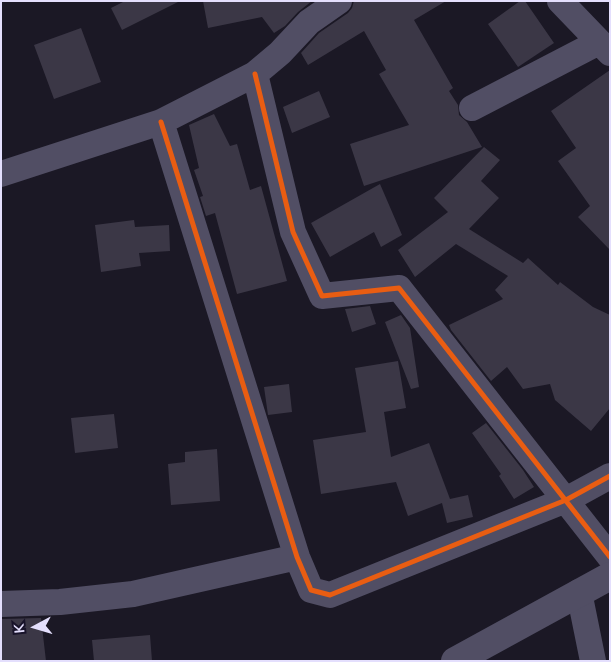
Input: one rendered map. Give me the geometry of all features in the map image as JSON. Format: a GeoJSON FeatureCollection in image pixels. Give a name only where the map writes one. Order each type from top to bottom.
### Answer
{"type":"FeatureCollection","features":[{"type":"Feature","properties":{"kind":"street"},"geometry":{"type":"LineString","coordinates":[[1,174],[161,122],[255,74],[280,53],[309,22],[339,1]]}},
{"type":"Feature","properties":{"kind":"street"},"geometry":{"type":"LineString","coordinates":[[472,108],[604,47],[560,1]]}},
{"type":"Feature","properties":{"kind":"street"},"geometry":{"type":"LineString","coordinates":[[255,74],[294,232],[322,296],[399,288],[610,558]]}},
{"type":"Feature","properties":{"kind":"street"},"geometry":{"type":"LineString","coordinates":[[161,122],[297,557],[311,590],[330,595],[566,500],[610,476]]}},
{"type":"Feature","properties":{"kind":"street"},"geometry":{"type":"LineString","coordinates":[[1,604],[60,602],[133,594],[297,557]]}},
{"type":"Feature","properties":{"kind":"street"},"geometry":{"type":"LineString","coordinates":[[455,661],[610,576]]}},
{"type":"Feature","properties":{"kind":"street"},"geometry":{"type":"LineString","coordinates":[[579,592],[593,661]]}},
{"type":"Feature","properties":{"kind":"building"},"geometry":{"type":"Polygon","coordinates":[[[125,1],[180,1],[122,30],[111,8],[125,1]]]}},
{"type":"Feature","properties":{"kind":"building"},"geometry":{"type":"Polygon","coordinates":[[[203,1],[312,1],[285,26],[274,33],[262,17],[208,28],[203,1]]]}},
{"type":"Feature","properties":{"kind":"building"},"geometry":{"type":"Polygon","coordinates":[[[354,1],[446,1],[414,20],[453,88],[449,91],[458,105],[459,115],[467,122],[482,147],[364,186],[350,144],[409,125],[379,74],[386,70],[364,31],[308,65],[301,53],[319,33],[348,13],[354,1]]]}},
{"type":"Feature","properties":{"kind":"building"},"geometry":{"type":"Polygon","coordinates":[[[520,1],[525,1],[554,43],[518,67],[488,24],[520,1]]]}},
{"type":"Feature","properties":{"kind":"building"},"geometry":{"type":"Polygon","coordinates":[[[81,28],[101,82],[54,99],[34,45],[81,28]]]}},
{"type":"Feature","properties":{"kind":"building"},"geometry":{"type":"Polygon","coordinates":[[[610,70],[610,250],[578,217],[590,206],[558,161],[576,148],[551,111],[610,70]]]}},
{"type":"Feature","properties":{"kind":"building"},"geometry":{"type":"Polygon","coordinates":[[[319,91],[330,117],[292,133],[283,107],[319,91]]]}},
{"type":"Feature","properties":{"kind":"building"},"geometry":{"type":"Polygon","coordinates":[[[214,114],[230,146],[237,144],[250,190],[261,186],[287,281],[237,294],[215,213],[206,216],[200,197],[203,196],[194,170],[199,168],[189,125],[214,114]]]}},
{"type":"Feature","properties":{"kind":"building"},"geometry":{"type":"Polygon","coordinates":[[[484,147],[500,160],[481,181],[499,198],[469,229],[523,263],[528,258],[558,285],[560,282],[593,307],[610,315],[610,408],[591,431],[555,400],[550,384],[523,389],[507,367],[491,381],[451,330],[449,325],[503,299],[495,290],[508,276],[456,244],[415,277],[398,250],[448,212],[434,198],[484,147]]]}},
{"type":"Feature","properties":{"kind":"building"},"geometry":{"type":"Polygon","coordinates":[[[380,184],[402,235],[381,247],[374,232],[330,257],[311,223],[380,184]]]}},
{"type":"Feature","properties":{"kind":"building"},"geometry":{"type":"Polygon","coordinates":[[[134,220],[135,227],[169,225],[170,251],[139,253],[141,266],[101,272],[95,225],[134,220]]]}},
{"type":"Feature","properties":{"kind":"building"},"geometry":{"type":"Polygon","coordinates":[[[370,306],[376,324],[352,332],[345,309],[370,306]]]}},
{"type":"Feature","properties":{"kind":"building"},"geometry":{"type":"Polygon","coordinates":[[[401,315],[410,328],[419,387],[411,389],[385,322],[401,315]]]}},
{"type":"Feature","properties":{"kind":"building"},"geometry":{"type":"Polygon","coordinates":[[[398,361],[406,408],[384,412],[391,457],[429,443],[450,499],[468,495],[473,517],[447,523],[442,503],[408,516],[396,482],[321,494],[313,440],[366,432],[355,368],[398,361]]]}},
{"type":"Feature","properties":{"kind":"building"},"geometry":{"type":"Polygon","coordinates":[[[289,384],[292,412],[268,415],[264,387],[289,384]]]}},
{"type":"Feature","properties":{"kind":"building"},"geometry":{"type":"Polygon","coordinates":[[[114,414],[118,448],[75,453],[71,418],[114,414]]]}},
{"type":"Feature","properties":{"kind":"building"},"geometry":{"type":"Polygon","coordinates":[[[486,423],[534,487],[514,499],[499,476],[501,474],[472,433],[486,423]]]}},
{"type":"Feature","properties":{"kind":"building"},"geometry":{"type":"Polygon","coordinates":[[[217,449],[220,501],[171,505],[168,464],[185,462],[185,452],[217,449]]]}},
{"type":"Feature","properties":{"kind":"building"},"geometry":{"type":"Polygon","coordinates":[[[41,618],[46,661],[1,661],[1,619],[41,618]]]}},
{"type":"Feature","properties":{"kind":"building"},"geometry":{"type":"Polygon","coordinates":[[[150,635],[152,661],[94,661],[92,640],[150,635]]]}},
{"type":"Feature","properties":{"kind":"cycle path"},"geometry":{"type":"LineString","coordinates":[[255,74],[293,232],[322,296],[399,288],[610,557]]}},
{"type":"Feature","properties":{"kind":"cycle path"},"geometry":{"type":"LineString","coordinates":[[161,122],[297,557],[311,590],[330,595],[566,500],[610,476]]}}]}
